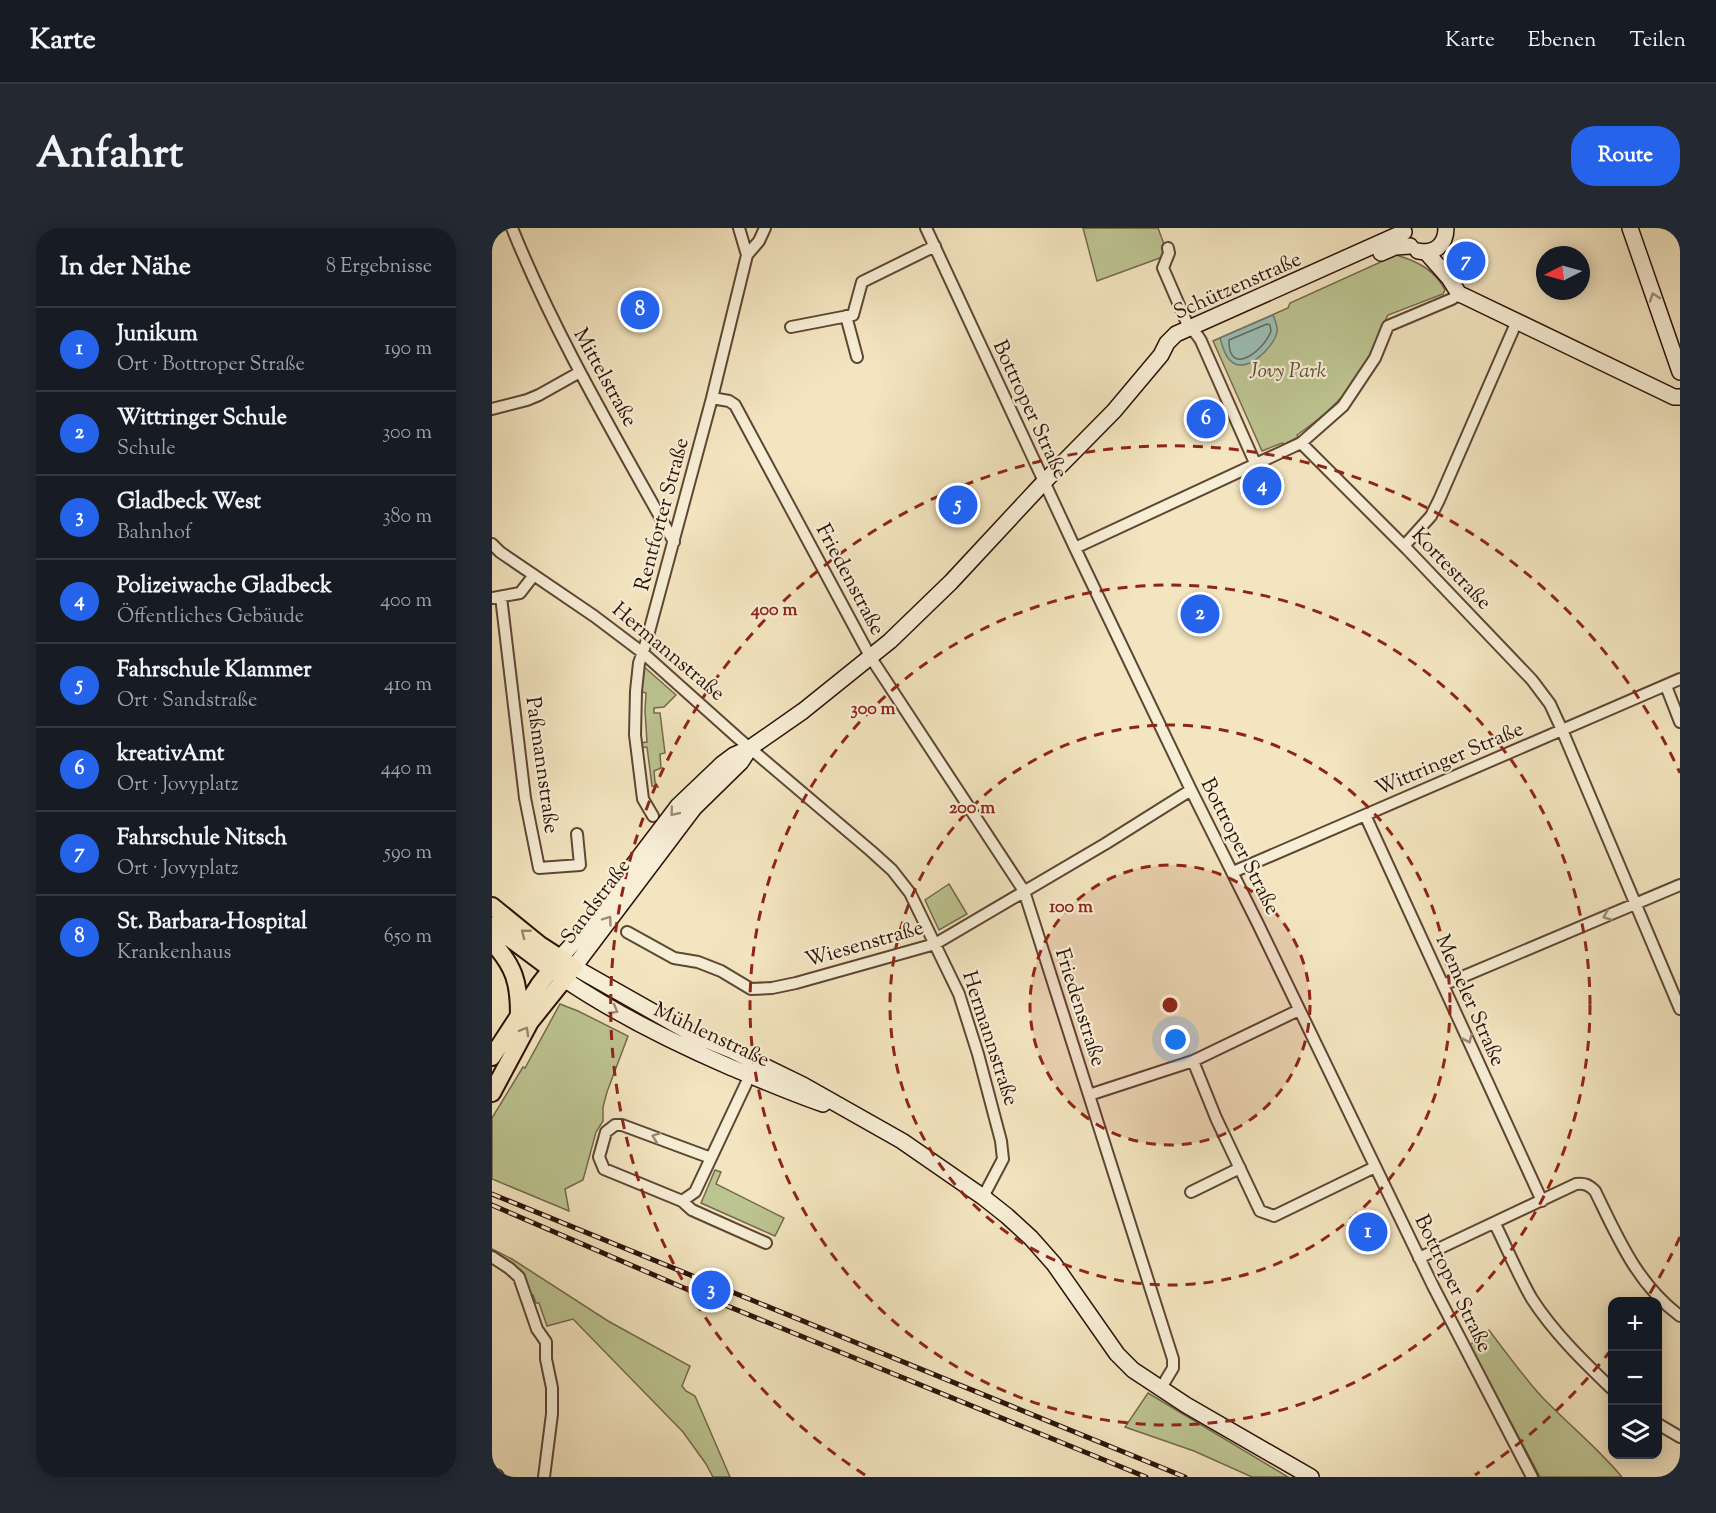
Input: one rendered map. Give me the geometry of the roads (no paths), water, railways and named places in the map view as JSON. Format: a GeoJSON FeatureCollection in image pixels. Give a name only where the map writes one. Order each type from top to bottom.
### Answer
{"type":"FeatureCollection","features":[{"type":"Feature","properties":{"kind":"main road"},"geometry":{"type":"LineString","coordinates":[[1406,235],[1415,250],[1432,250],[1445,237],[1446,228]]}},
{"type":"Feature","properties":{"kind":"main road"},"geometry":{"type":"LineString","coordinates":[[1630,228],[1680,372]]}},
{"type":"Feature","properties":{"kind":"main road","name":"Schützenstraße"},"geometry":{"type":"LineString","coordinates":[[1044,482],[1114,411],[1176,334],[1193,331],[1406,235]]}},
{"type":"Feature","properties":{"kind":"main road"},"geometry":{"type":"LineString","coordinates":[[1432,250],[1459,294],[1674,397],[1680,397]]}},
{"type":"Feature","properties":{"kind":"main road","name":"Sandstraße"},"geometry":{"type":"LineString","coordinates":[[492,1057],[519,1014],[562,969],[694,808],[741,762],[750,748],[803,711],[890,641],[951,582],[1044,482]]}},
{"type":"Feature","properties":{"kind":"main road"},"geometry":{"type":"LineString","coordinates":[[492,906],[540,945],[562,969]]}},
{"type":"Feature","properties":{"kind":"main road"},"geometry":{"type":"LineString","coordinates":[[492,925],[562,969]]}},
{"type":"Feature","properties":{"kind":"main road"},"geometry":{"type":"LineString","coordinates":[[492,942],[505,956],[513,971],[517,984],[519,1014]]}},
{"type":"Feature","properties":{"kind":"main road","name":"Sandstraße"},"geometry":{"type":"LineString","coordinates":[[492,1093],[510,1057],[562,969]]}},
{"type":"Feature","properties":{"kind":"main road","name":"Mühlenstraße"},"geometry":{"type":"LineString","coordinates":[[562,969],[693,1035],[801,1096],[850,1112],[902,1142],[983,1197]]}},
{"type":"Feature","properties":{"kind":"main road"},"geometry":{"type":"LineString","coordinates":[[983,1197],[1031,1238],[1054,1264],[1125,1363],[1143,1377],[1311,1477]]}},
{"type":"Feature","properties":{"kind":"street","name":"Mittelstraße"},"geometry":{"type":"LineString","coordinates":[[512,228],[535,283],[580,372],[674,542]]}},
{"type":"Feature","properties":{"kind":"street"},"geometry":{"type":"LineString","coordinates":[[739,228],[747,255]]}},
{"type":"Feature","properties":{"kind":"street","name":"Rentforter Straße"},"geometry":{"type":"LineString","coordinates":[[653,816],[643,799],[635,735],[639,663],[674,542],[747,255],[759,241],[765,228]]}},
{"type":"Feature","properties":{"kind":"street","name":"Bottroper Straße"},"geometry":{"type":"LineString","coordinates":[[926,228],[1191,790],[1233,872],[1419,1258],[1532,1477]]}},
{"type":"Feature","properties":{"kind":"street"},"geometry":{"type":"LineString","coordinates":[[791,327],[853,315],[862,282],[935,246]]}},
{"type":"Feature","properties":{"kind":"street"},"geometry":{"type":"LineString","coordinates":[[1168,248],[1169,253],[1163,268],[1255,463]]}},
{"type":"Feature","properties":{"kind":"street"},"geometry":{"type":"LineString","coordinates":[[1075,548],[1301,443],[1343,406],[1375,358],[1388,326],[1459,294]]}},
{"type":"Feature","properties":{"kind":"street"},"geometry":{"type":"LineString","coordinates":[[846,316],[857,357]]}},
{"type":"Feature","properties":{"kind":"street"},"geometry":{"type":"LineString","coordinates":[[1404,546],[1431,516],[1517,321]]}},
{"type":"Feature","properties":{"kind":"street"},"geometry":{"type":"LineString","coordinates":[[492,410],[533,397],[580,372]]}},
{"type":"Feature","properties":{"kind":"street","name":"Friedenstraße"},"geometry":{"type":"LineString","coordinates":[[712,398],[729,401],[735,405],[871,658],[1024,891],[1173,1359],[1173,1368],[1161,1388]]}},
{"type":"Feature","properties":{"kind":"street","name":"Kortestraße"},"geometry":{"type":"LineString","coordinates":[[1301,443],[1404,546],[1537,686],[1551,704],[1680,1009]]}},
{"type":"Feature","properties":{"kind":"street","name":"Hermannstraße"},"geometry":{"type":"LineString","coordinates":[[492,544],[643,653],[892,870],[910,893],[959,994],[1001,1141],[1003,1159],[983,1197]]}},
{"type":"Feature","properties":{"kind":"street"},"geometry":{"type":"LineString","coordinates":[[496,597],[520,593],[534,575]]}},
{"type":"Feature","properties":{"kind":"street","name":"Paßmannstraße"},"geometry":{"type":"LineString","coordinates":[[496,597],[525,798],[539,868],[580,865],[577,834]]}},
{"type":"Feature","properties":{"kind":"street","name":"Wittringer Straße"},"geometry":{"type":"LineString","coordinates":[[1233,872],[1680,680]]}},
{"type":"Feature","properties":{"kind":"street"},"geometry":{"type":"LineString","coordinates":[[1666,686],[1680,722]]}},
{"type":"Feature","properties":{"kind":"street","name":"Wiesenstraße"},"geometry":{"type":"LineString","coordinates":[[627,932],[674,958],[698,962],[721,971],[751,989],[772,988],[935,944],[1105,844],[1191,790]]}},
{"type":"Feature","properties":{"kind":"street","name":"Memeler Straße"},"geometry":{"type":"LineString","coordinates":[[1365,815],[1542,1201]]}},
{"type":"Feature","properties":{"kind":"street"},"geometry":{"type":"LineString","coordinates":[[1443,986],[1680,885]]}},
{"type":"Feature","properties":{"kind":"street"},"geometry":{"type":"LineString","coordinates":[[1089,1095],[1193,1061],[1299,1010]]}},
{"type":"Feature","properties":{"kind":"street"},"geometry":{"type":"LineString","coordinates":[[1193,1061],[1216,1119],[1260,1211],[1274,1216],[1375,1167]]}},
{"type":"Feature","properties":{"kind":"street"},"geometry":{"type":"LineString","coordinates":[[682,1201],[695,1192],[753,1068]]}},
{"type":"Feature","properties":{"kind":"street"},"geometry":{"type":"LineString","coordinates":[[711,1158],[622,1125],[615,1125],[606,1132],[599,1157],[604,1169],[682,1201],[692,1210],[766,1243]]}},
{"type":"Feature","properties":{"kind":"street"},"geometry":{"type":"LineString","coordinates":[[1191,1192],[1240,1168]]}},
{"type":"Feature","properties":{"kind":"street"},"geometry":{"type":"LineString","coordinates":[[1419,1258],[1576,1184],[1583,1183],[1595,1191],[1635,1269],[1658,1297],[1680,1316]]}},
{"type":"Feature","properties":{"kind":"street"},"geometry":{"type":"LineString","coordinates":[[1495,1224],[1531,1297],[1548,1322],[1608,1385]]}},
{"type":"Feature","properties":{"kind":"street"},"geometry":{"type":"LineString","coordinates":[[492,1257],[519,1276],[537,1329],[546,1342],[546,1359],[552,1388],[552,1414],[544,1477]]}},
{"type":"Feature","properties":{"kind":"street"},"geometry":{"type":"LineString","coordinates":[[1662,1426],[1680,1437]]}},
{"type":"Feature","properties":{"kind":"water"},"geometry":{"type":"Polygon","coordinates":[[[1273,315],[1277,332],[1275,339],[1264,353],[1250,363],[1242,365],[1235,364],[1229,359],[1224,352],[1220,338],[1273,315]]]}},
{"type":"Feature","properties":{"kind":"railway"},"geometry":{"type":"LineString","coordinates":[[492,1194],[1185,1477]]}},
{"type":"Feature","properties":{"kind":"railway"},"geometry":{"type":"LineString","coordinates":[[492,1205],[698,1294],[1146,1477]]}},
{"type":"Feature","properties":{"kind":"place","name":"Fahrschule Nitsch"},"geometry":{"type":"Point","coordinates":[1466,261]}},
{"type":"Feature","properties":{"kind":"place","name":"St. Barbara-Hospital"},"geometry":{"type":"Point","coordinates":[640,310]}},
{"type":"Feature","properties":{"kind":"place","name":"kreativAmt"},"geometry":{"type":"Point","coordinates":[1206,419]}},
{"type":"Feature","properties":{"kind":"place","name":"Polizeiwache Gladbeck"},"geometry":{"type":"Point","coordinates":[1262,486]}},
{"type":"Feature","properties":{"kind":"place","name":"Fahrschule Klammer"},"geometry":{"type":"Point","coordinates":[958,505]}},
{"type":"Feature","properties":{"kind":"place","name":"Wittringer Schule"},"geometry":{"type":"Point","coordinates":[1200,614]}},
{"type":"Feature","properties":{"kind":"place","name":"Junikum"},"geometry":{"type":"Point","coordinates":[1368,1232]}},
{"type":"Feature","properties":{"kind":"place","name":"Gladbeck West"},"geometry":{"type":"Point","coordinates":[711,1290]}},
{"type":"Feature","properties":{"kind":"park label","name":"Jovy Park"},"geometry":{"type":"Point","coordinates":[1288,370]}}]}
